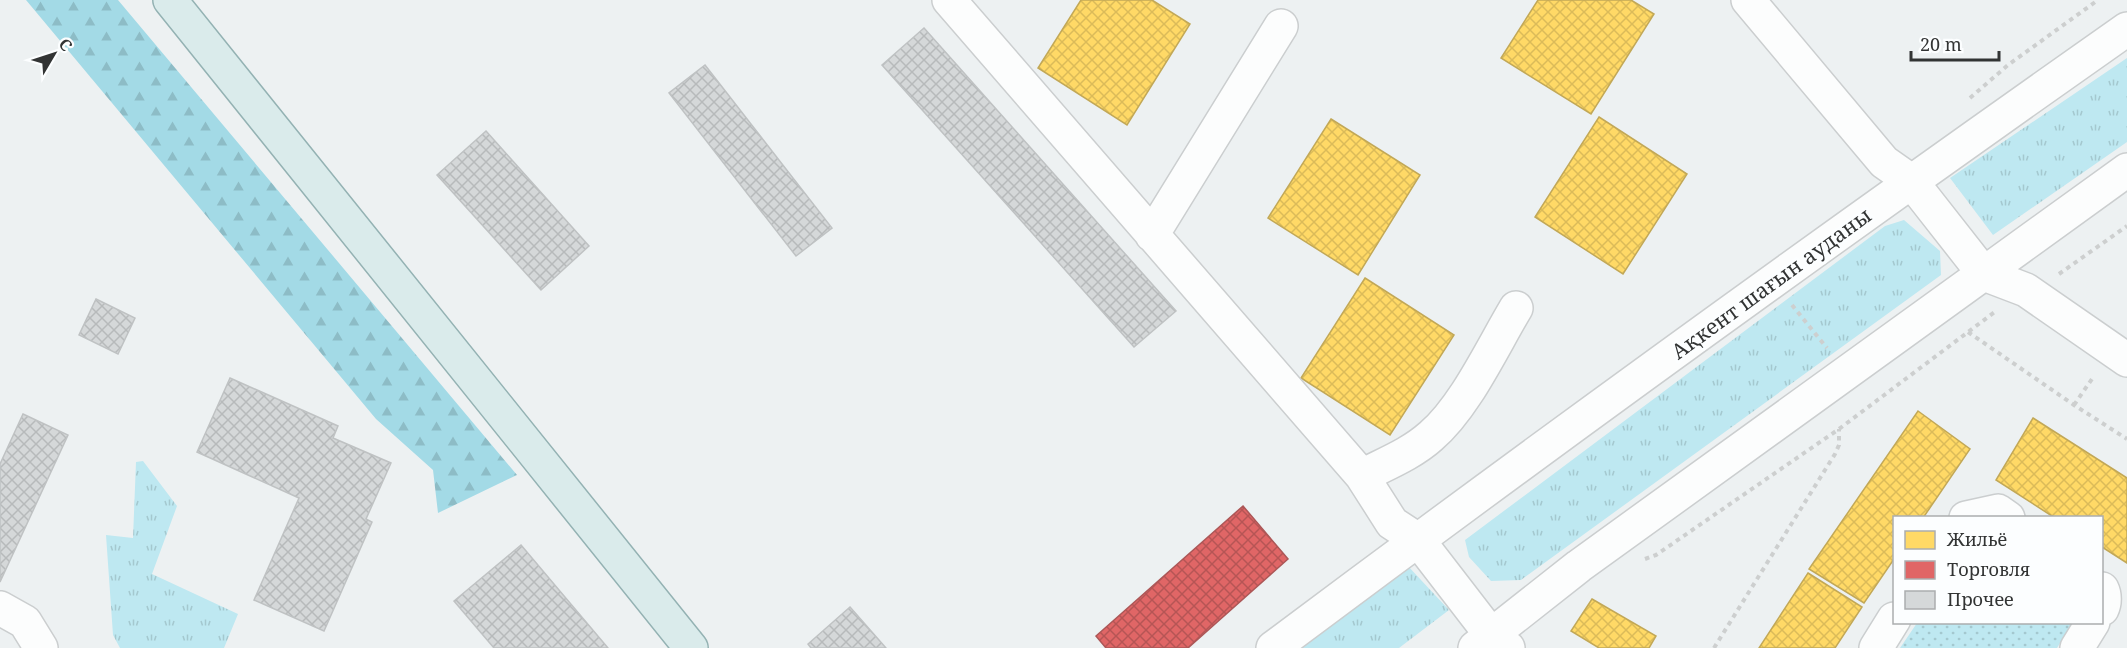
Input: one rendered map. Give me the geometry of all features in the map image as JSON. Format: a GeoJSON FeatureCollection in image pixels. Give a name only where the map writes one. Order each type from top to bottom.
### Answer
{"type":"FeatureCollection","features":[{"type":"Feature","properties":{"kind":"main road"},"geometry":{"type":"LineString","coordinates":[[170,0],[691,648]]}},
{"type":"Feature","properties":{"kind":"street"},"geometry":{"type":"LineString","coordinates":[[949,0],[1362,476],[1392,523],[1418,540],[1491,644],[1579,566],[2127,170]]}},
{"type":"Feature","properties":{"kind":"street"},"geometry":{"type":"LineString","coordinates":[[1748,0],[1884,162],[1911,182],[1984,274],[2026,290],[2127,360]]}},
{"type":"Feature","properties":{"kind":"street"},"geometry":{"type":"LineString","coordinates":[[1152,236],[1281,26]]}},
{"type":"Feature","properties":{"kind":"street","name":"Ақкент шағын ауданы"},"geometry":{"type":"LineString","coordinates":[[1273,648],[1774,281],[2127,28]]}},
{"type":"Feature","properties":{"kind":"street"},"geometry":{"type":"LineString","coordinates":[[1362,476],[1414,448],[1431,436],[1456,409],[1516,308]]}},
{"type":"Feature","properties":{"kind":"street"},"geometry":{"type":"LineString","coordinates":[[1975,516],[1998,511],[2005,516]]}},
{"type":"Feature","properties":{"kind":"street"},"geometry":{"type":"LineString","coordinates":[[2103,592],[2103,607]]}},
{"type":"Feature","properties":{"kind":"street"},"geometry":{"type":"LineString","coordinates":[[0,608],[25,622],[41,648]]}},
{"type":"Feature","properties":{"kind":"street"},"geometry":{"type":"LineString","coordinates":[[1876,648],[1893,621]]}},
{"type":"Feature","properties":{"kind":"street"},"geometry":{"type":"LineString","coordinates":[[2077,648],[2092,624]]}},
{"type":"Feature","properties":{"kind":"path"},"geometry":{"type":"LineString","coordinates":[[1636,562],[1656,555],[1839,429],[2026,290],[2052,279],[2127,226]]}},
{"type":"Feature","properties":{"kind":"path"},"geometry":{"type":"LineString","coordinates":[[1774,281],[1873,404]]}},
{"type":"Feature","properties":{"kind":"path"},"geometry":{"type":"LineString","coordinates":[[1968,332],[2074,405],[2127,438]]}},
{"type":"Feature","properties":{"kind":"path"},"geometry":{"type":"LineString","coordinates":[[1714,648],[1835,454],[1839,445],[1839,429]]}},
{"type":"Feature","properties":{"kind":"green space"},"geometry":{"type":"Polygon","coordinates":[[[26,0],[118,0],[517,475],[438,513],[433,470],[376,419],[26,0]]]}},
{"type":"Feature","properties":{"kind":"green space"},"geometry":{"type":"Polygon","coordinates":[[[2127,58],[2127,142],[1993,235],[1950,178],[2127,58]]]}},
{"type":"Feature","properties":{"kind":"green space"},"geometry":{"type":"Polygon","coordinates":[[[1904,220],[1940,251],[1941,275],[1521,580],[1491,581],[1469,557],[1465,540],[1885,226],[1904,220]]]}},
{"type":"Feature","properties":{"kind":"green space"},"geometry":{"type":"Polygon","coordinates":[[[143,461],[177,506],[152,574],[238,614],[224,648],[120,648],[113,635],[106,535],[133,538],[136,462],[143,461]]]}},
{"type":"Feature","properties":{"kind":"green space"},"geometry":{"type":"Polygon","coordinates":[[[1407,565],[1449,610],[1399,648],[1296,648],[1407,565]]]}},
{"type":"Feature","properties":{"kind":"green space"},"geometry":{"type":"Polygon","coordinates":[[[1916,624],[2072,624],[2057,648],[1900,648],[1916,624]]]}},
{"type":"Feature","properties":{"kind":"building: Жильё"},"geometry":{"type":"Polygon","coordinates":[[[1081,0],[1152,0],[1190,24],[1127,125],[1038,68],[1081,0]]]}},
{"type":"Feature","properties":{"kind":"building: Жильё"},"geometry":{"type":"Polygon","coordinates":[[[1538,0],[1631,0],[1654,14],[1591,114],[1501,58],[1538,0]]]}},
{"type":"Feature","properties":{"kind":"building: Жильё"},"geometry":{"type":"Polygon","coordinates":[[[1599,117],[1687,174],[1623,274],[1535,217],[1599,117]]]}},
{"type":"Feature","properties":{"kind":"building: Жильё"},"geometry":{"type":"Polygon","coordinates":[[[1331,119],[1420,175],[1358,275],[1268,218],[1331,119]]]}},
{"type":"Feature","properties":{"kind":"building: Жильё"},"geometry":{"type":"Polygon","coordinates":[[[1365,278],[1454,335],[1390,435],[1301,378],[1365,278]]]}},
{"type":"Feature","properties":{"kind":"building: Жильё"},"geometry":{"type":"Polygon","coordinates":[[[1918,411],[1970,449],[1924,516],[1893,516],[1893,560],[1864,603],[1809,569],[1918,411]]]}},
{"type":"Feature","properties":{"kind":"building: Жильё"},"geometry":{"type":"Polygon","coordinates":[[[2033,418],[2127,478],[2127,563],[2103,548],[2103,516],[2052,516],[1996,480],[2033,418]]]}},
{"type":"Feature","properties":{"kind":"building: Жильё"},"geometry":{"type":"Polygon","coordinates":[[[1808,573],[1862,607],[1835,648],[1759,648],[1808,573]]]}},
{"type":"Feature","properties":{"kind":"building: Жильё"},"geometry":{"type":"Polygon","coordinates":[[[1592,599],[1656,636],[1649,648],[1599,648],[1571,631],[1592,599]]]}},
{"type":"Feature","properties":{"kind":"building: Торговля"},"geometry":{"type":"Polygon","coordinates":[[[1243,506],[1288,559],[1188,648],[1106,648],[1096,636],[1243,506]]]}},
{"type":"Feature","properties":{"kind":"building: Прочее"},"geometry":{"type":"Polygon","coordinates":[[[924,28],[1176,311],[1134,347],[882,65],[924,28]]]}},
{"type":"Feature","properties":{"kind":"building: Прочее"},"geometry":{"type":"Polygon","coordinates":[[[705,65],[832,228],[796,256],[669,93],[705,65]]]}},
{"type":"Feature","properties":{"kind":"building: Прочее"},"geometry":{"type":"Polygon","coordinates":[[[486,131],[589,246],[541,290],[437,175],[486,131]]]}},
{"type":"Feature","properties":{"kind":"building: Прочее"},"geometry":{"type":"Polygon","coordinates":[[[96,299],[135,318],[118,354],[79,335],[96,299]]]}},
{"type":"Feature","properties":{"kind":"building: Прочее"},"geometry":{"type":"Polygon","coordinates":[[[230,378],[338,426],[333,438],[391,463],[366,519],[372,522],[324,631],[254,600],[299,498],[197,452],[230,378]]]}},
{"type":"Feature","properties":{"kind":"building: Прочее"},"geometry":{"type":"Polygon","coordinates":[[[23,414],[68,435],[0,582],[0,464],[23,414]]]}},
{"type":"Feature","properties":{"kind":"building: Прочее"},"geometry":{"type":"Polygon","coordinates":[[[521,545],[608,648],[494,648],[454,601],[521,545]]]}},
{"type":"Feature","properties":{"kind":"building: Прочее"},"geometry":{"type":"Polygon","coordinates":[[[850,607],[886,648],[811,648],[808,644],[850,607]]]}}]}
